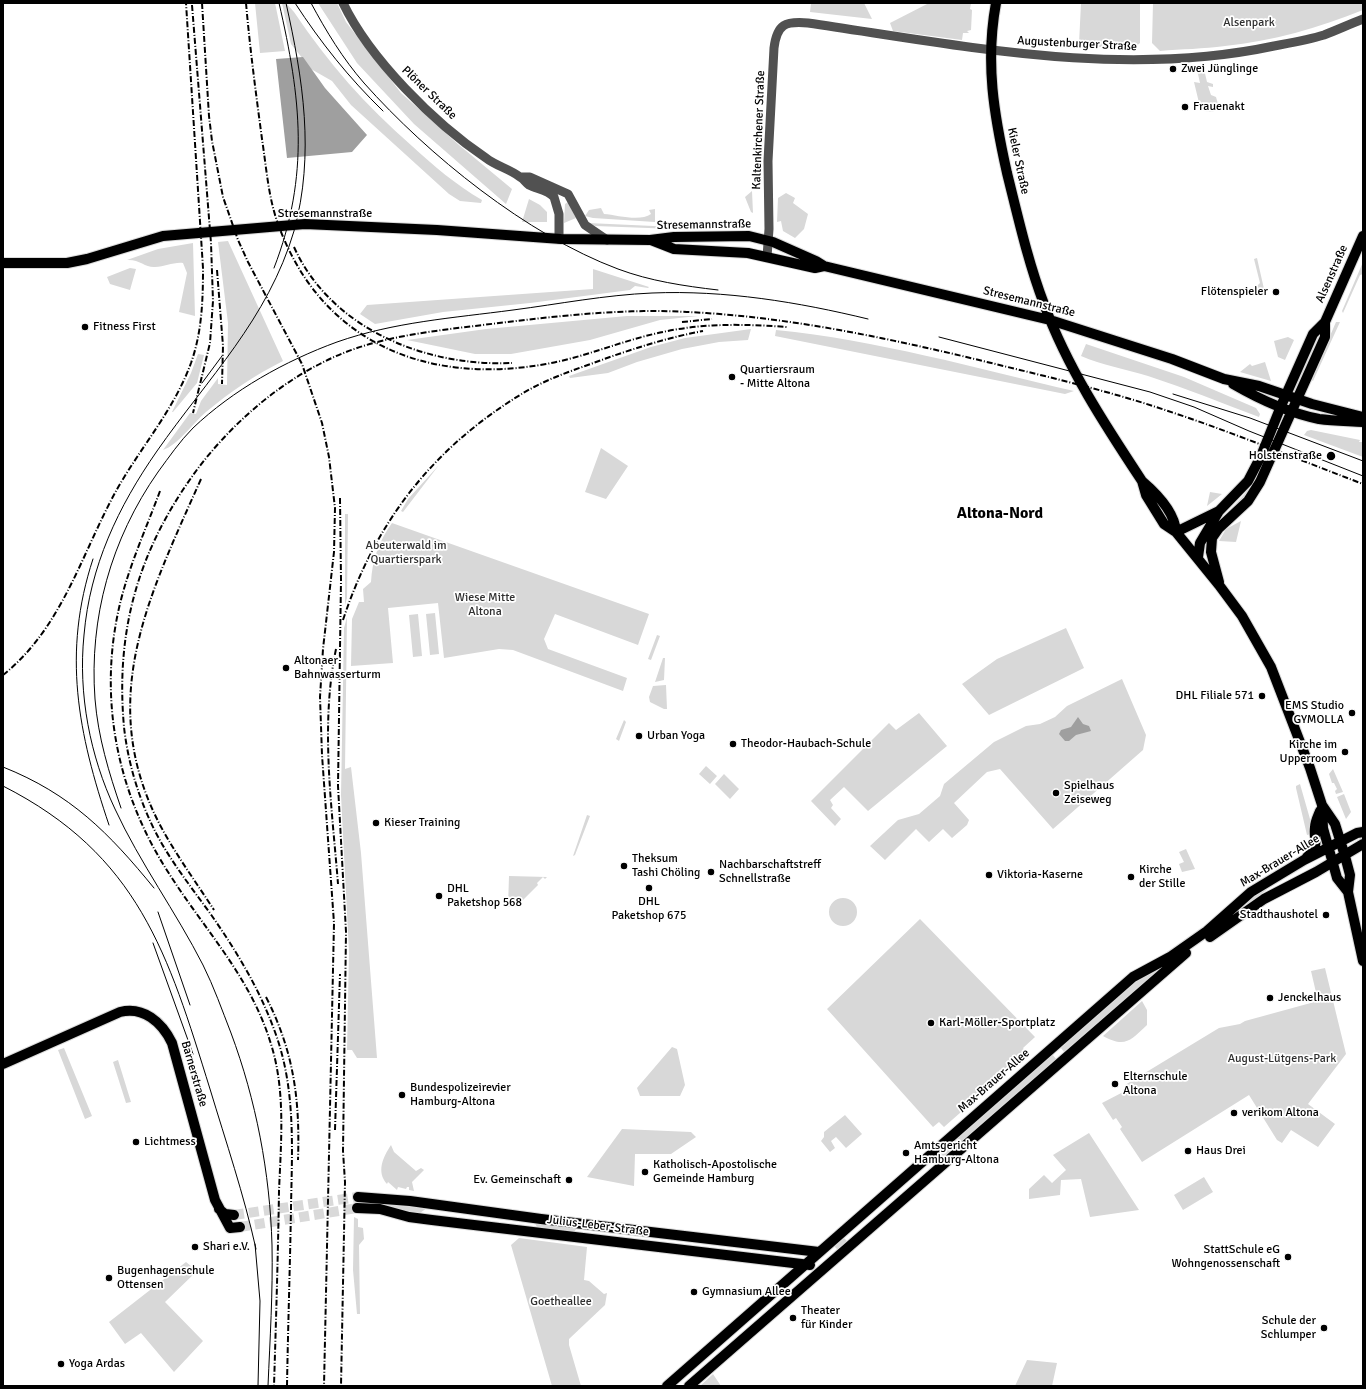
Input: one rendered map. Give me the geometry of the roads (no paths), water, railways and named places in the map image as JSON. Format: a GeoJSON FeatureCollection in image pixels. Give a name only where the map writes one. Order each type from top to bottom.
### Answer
{"type":"FeatureCollection","features":[{"type":"Feature","properties":{"kind":"main road","name":"Kieler Straße"},"geometry":{"type":"LineString","coordinates":[[996,3],[990,50],[991,85],[1005,163],[1040,295],[1050,320]]}},
{"type":"Feature","properties":{"kind":"main road","name":"Stresemannstraße"},"geometry":{"type":"LineString","coordinates":[[3,263],[67,263],[93,258],[163,236],[289,225],[391,228],[559,239],[650,240],[674,237],[743,236],[768,240],[824,266],[1050,320],[1172,359],[1224,378],[1363,417]]}},
{"type":"Feature","properties":{"kind":"main road","name":"Alsenstraße"},"geometry":{"type":"LineString","coordinates":[[1219,511],[1243,488],[1253,473],[1313,334],[1325,322],[1363,236]]}},
{"type":"Feature","properties":{"kind":"main road","name":"Stresemannstraße"},"geometry":{"type":"LineString","coordinates":[[650,240],[674,250],[748,253],[815,268],[824,266]]}},
{"type":"Feature","properties":{"kind":"main road"},"geometry":{"type":"LineString","coordinates":[[1050,320],[1091,401],[1142,481],[1153,491],[1176,521],[1176,532],[1198,557],[1242,616],[1271,667],[1294,722],[1322,805],[1335,824],[1350,875],[1348,892],[1363,961]]}},
{"type":"Feature","properties":{"kind":"main road","name":"Alsenstraße"},"geometry":{"type":"LineString","coordinates":[[1220,585],[1211,557],[1212,538],[1215,532],[1244,506],[1256,490],[1293,411],[1325,337],[1325,322]]}},
{"type":"Feature","properties":{"kind":"main road","name":"Stresemannstraße"},"geometry":{"type":"LineString","coordinates":[[1224,378],[1255,397],[1318,419],[1363,422]]}},
{"type":"Feature","properties":{"kind":"main road"},"geometry":{"type":"LineString","coordinates":[[1176,532],[1219,511]]}},
{"type":"Feature","properties":{"kind":"main road"},"geometry":{"type":"LineString","coordinates":[[1198,557],[1200,543],[1219,511]]}},
{"type":"Feature","properties":{"kind":"main road"},"geometry":{"type":"LineString","coordinates":[[1322,805],[1323,828],[1328,848],[1337,878],[1348,892]]}},
{"type":"Feature","properties":{"kind":"main road"},"geometry":{"type":"LineString","coordinates":[[1304,860],[1315,848],[1317,839],[1315,827],[1322,805]]}},
{"type":"Feature","properties":{"kind":"main road","name":"Max-Brauer-Allee"},"geometry":{"type":"LineString","coordinates":[[667,1386],[1134,977],[1170,957],[1207,931],[1251,892],[1304,860],[1340,841],[1357,833],[1363,832]]}},
{"type":"Feature","properties":{"kind":"main road","name":"Max-Brauer-Allee"},"geometry":{"type":"LineString","coordinates":[[689,1386],[1165,970],[1198,943],[1264,899],[1333,863],[1363,844]]}},
{"type":"Feature","properties":{"kind":"main road"},"geometry":{"type":"LineString","coordinates":[[1264,899],[1290,869]]}},
{"type":"Feature","properties":{"kind":"main road","name":"Barnerstraße"},"geometry":{"type":"LineString","coordinates":[[3,1064],[120,1012],[132,1010],[151,1017],[162,1026],[172,1043],[219,1209],[230,1228]]}},
{"type":"Feature","properties":{"kind":"main road"},"geometry":{"type":"LineString","coordinates":[[358,1197],[369,1202]]}},
{"type":"Feature","properties":{"kind":"main road"},"geometry":{"type":"LineString","coordinates":[[357,1208],[369,1202]]}},
{"type":"Feature","properties":{"kind":"main road","name":"Julius-Leber-Straße"},"geometry":{"type":"LineString","coordinates":[[369,1202],[819,1252]]}},
{"type":"Feature","properties":{"kind":"main road","name":"Julius-Leber-Straße"},"geometry":{"type":"LineString","coordinates":[[369,1202],[386,1210],[409,1217],[826,1266]]}},
{"type":"Feature","properties":{"kind":"main road"},"geometry":{"type":"LineString","coordinates":[[219,1209],[225,1214],[234,1215],[229,1220],[230,1228],[240,1227]]}},
{"type":"Feature","properties":{"kind":"street","name":"Plöner Straße"},"geometry":{"type":"LineString","coordinates":[[343,3],[350,18],[407,92],[468,145],[493,163],[521,177],[528,184],[552,194],[555,199],[558,214],[559,239]]}},
{"type":"Feature","properties":{"kind":"street","name":"Augustenburger Straße"},"geometry":{"type":"LineString","coordinates":[[786,24],[808,23],[990,50],[1106,59],[1209,56],[1262,49],[1308,39],[1363,19]]}},
{"type":"Feature","properties":{"kind":"street","name":"Kaltenkirchener Straße"},"geometry":{"type":"LineString","coordinates":[[767,257],[768,161],[774,48],[778,33],[786,24]]}},
{"type":"Feature","properties":{"kind":"street","name":"Plöner Straße"},"geometry":{"type":"LineString","coordinates":[[521,177],[530,177],[568,194],[585,225],[607,240]]}},
{"type":"Feature","properties":{"kind":"tunnel"},"geometry":{"type":"LineString","coordinates":[[234,1215],[358,1197]]}},
{"type":"Feature","properties":{"kind":"tunnel"},"geometry":{"type":"LineString","coordinates":[[240,1227],[357,1208]]}},
{"type":"Feature","properties":{"kind":"tram line"},"geometry":{"type":"LineString","coordinates":[[274,268],[285,234],[293,201],[297,168],[298,136],[297,104],[293,71],[279,3]]}},
{"type":"Feature","properties":{"kind":"tram line"},"geometry":{"type":"LineString","coordinates":[[268,1386],[272,1280],[271,1218],[265,1164],[248,1084],[231,1033],[207,973],[125,829],[106,789],[88,724],[83,680],[83,657],[87,610],[92,585],[99,561],[118,516],[143,472],[157,451],[216,373],[253,320],[283,263],[294,231],[304,174],[305,145],[302,88],[286,3]]}},
{"type":"Feature","properties":{"kind":"tram line"},"geometry":{"type":"LineString","coordinates":[[295,3],[336,60],[383,111]]}},
{"type":"Feature","properties":{"kind":"tram line"},"geometry":{"type":"LineString","coordinates":[[311,3],[342,55],[364,83],[390,110],[448,165],[515,214],[549,236],[618,269],[642,277],[693,287],[718,290]]}},
{"type":"Feature","properties":{"kind":"tram line"},"geometry":{"type":"LineString","coordinates":[[121,808],[105,755],[96,713],[95,699],[94,669],[96,639],[100,609],[107,580],[127,524],[158,472],[193,428],[242,389],[298,358],[358,335],[402,325],[617,296],[652,293],[707,293],[734,295],[815,307],[868,319]]}},
{"type":"Feature","properties":{"kind":"tram line"},"geometry":{"type":"LineString","coordinates":[[939,337],[1150,392],[1194,407],[1249,431],[1363,476]]}},
{"type":"Feature","properties":{"kind":"tram line"},"geometry":{"type":"LineString","coordinates":[[202,383],[222,356]]}},
{"type":"Feature","properties":{"kind":"tram line"},"geometry":{"type":"LineString","coordinates":[[1173,394],[1250,418],[1363,461]]}},
{"type":"Feature","properties":{"kind":"tram line"},"geometry":{"type":"LineString","coordinates":[[93,559],[84,594],[78,627],[76,660],[82,725],[89,758],[109,825]]}},
{"type":"Feature","properties":{"kind":"tram line"},"geometry":{"type":"LineString","coordinates":[[3,767],[49,790],[87,817],[121,850],[154,888]]}},
{"type":"Feature","properties":{"kind":"tram line"},"geometry":{"type":"LineString","coordinates":[[3,786],[49,813],[87,843],[117,877],[142,913],[162,952],[195,1040],[240,1189],[256,1249]]}},
{"type":"Feature","properties":{"kind":"tram line"},"geometry":{"type":"LineString","coordinates":[[158,912],[190,1005]]}},
{"type":"Feature","properties":{"kind":"tram line"},"geometry":{"type":"LineString","coordinates":[[153,943],[193,1054]]}},
{"type":"Feature","properties":{"kind":"tram line"},"geometry":{"type":"LineString","coordinates":[[255,1244],[260,1301],[258,1386]]}},
{"type":"Feature","properties":{"kind":"railway"},"geometry":{"type":"LineString","coordinates":[[3,675],[23,656],[41,635],[55,613],[116,491],[166,413],[184,380],[198,340],[203,292],[203,268],[186,3]]}},
{"type":"Feature","properties":{"kind":"railway"},"geometry":{"type":"LineString","coordinates":[[202,3],[209,116],[212,141],[223,197],[238,240],[248,262],[302,364],[322,423],[329,457],[335,508],[334,552],[323,649],[320,697],[322,755],[334,923],[324,1386]]}},
{"type":"Feature","properties":{"kind":"railway"},"geometry":{"type":"LineString","coordinates":[[246,3],[266,169],[276,218],[294,260],[318,296],[348,324],[381,345],[418,360],[459,368],[501,369],[561,361],[633,339],[678,329],[725,325],[787,327]]}},
{"type":"Feature","properties":{"kind":"railway"},"geometry":{"type":"LineString","coordinates":[[192,5],[211,243],[213,301],[210,343],[193,413]]}},
{"type":"Feature","properties":{"kind":"railway"},"geometry":{"type":"LineString","coordinates":[[294,247],[310,276],[332,300],[357,321],[385,337],[415,350],[447,358],[479,363],[512,363]]}},
{"type":"Feature","properties":{"kind":"railway"},"geometry":{"type":"LineString","coordinates":[[217,270],[223,346],[222,384]]}},
{"type":"Feature","properties":{"kind":"railway"},"geometry":{"type":"LineString","coordinates":[[287,1386],[292,1141],[290,1097],[282,1054],[269,1016],[239,957],[168,854],[144,808],[128,754],[124,727],[122,690],[128,622],[136,589],[147,558],[161,527],[178,497],[199,467],[232,429],[250,412],[290,381],[334,357],[374,343],[409,335],[576,315],[635,311],[696,312],[778,320],[861,334],[942,351],[1075,384],[1120,396],[1190,418],[1363,484]]}},
{"type":"Feature","properties":{"kind":"railway"},"geometry":{"type":"LineString","coordinates":[[682,322],[712,319]]}},
{"type":"Feature","properties":{"kind":"railway"},"geometry":{"type":"LineString","coordinates":[[343,620],[367,561],[398,508],[417,483],[461,438],[486,418],[528,390],[561,375],[643,346],[703,331]]}},
{"type":"Feature","properties":{"kind":"railway"},"geometry":{"type":"LineString","coordinates":[[201,479],[164,565],[148,607],[137,649],[131,691],[132,735],[141,779],[160,825],[179,858],[214,910]]}},
{"type":"Feature","properties":{"kind":"railway"},"geometry":{"type":"LineString","coordinates":[[160,491],[132,563],[119,608],[113,643],[111,678],[112,713],[117,747],[125,780],[137,813],[152,845],[170,875],[239,975],[261,1018],[275,1059],[280,1096],[281,1134],[274,1386]]}},
{"type":"Feature","properties":{"kind":"railway"},"geometry":{"type":"LineString","coordinates":[[340,498],[341,580],[338,786],[346,932],[343,1151],[345,1182],[341,1386]]}},
{"type":"Feature","properties":{"kind":"railway"},"geometry":{"type":"LineString","coordinates":[[336,649],[331,678],[328,737],[338,884]]}},
{"type":"Feature","properties":{"kind":"railway"},"geometry":{"type":"LineString","coordinates":[[335,1130],[340,974]]}},
{"type":"Feature","properties":{"kind":"railway"},"geometry":{"type":"LineString","coordinates":[[266,997],[283,1037],[293,1077],[298,1117],[298,1160]]}},
{"type":"Feature","properties":{"kind":"place","name":"Zwei Jünglinge"},"geometry":{"type":"Point","coordinates":[1173,69]}},
{"type":"Feature","properties":{"kind":"place","name":"Frauenakt"},"geometry":{"type":"Point","coordinates":[1185,107]}},
{"type":"Feature","properties":{"kind":"place","name":"Flötenspieler"},"geometry":{"type":"Point","coordinates":[1276,292]}},
{"type":"Feature","properties":{"kind":"place","name":"Fitness First"},"geometry":{"type":"Point","coordinates":[85,327]}},
{"type":"Feature","properties":{"kind":"place","name":"Quartiersraum - Mitte Altona"},"geometry":{"type":"Point","coordinates":[732,377]}},
{"type":"Feature","properties":{"kind":"place","name":"Holstenstraße"},"geometry":{"type":"Point","coordinates":[1331,456]}},
{"type":"Feature","properties":{"kind":"place","name":"Altonaer Bahnwasserturm"},"geometry":{"type":"Point","coordinates":[286,668]}},
{"type":"Feature","properties":{"kind":"place","name":"DHL Filiale 571"},"geometry":{"type":"Point","coordinates":[1262,696]}},
{"type":"Feature","properties":{"kind":"place","name":"EMS Studio GYMOLLA"},"geometry":{"type":"Point","coordinates":[1352,713]}},
{"type":"Feature","properties":{"kind":"place","name":"Urban Yoga"},"geometry":{"type":"Point","coordinates":[639,736]}},
{"type":"Feature","properties":{"kind":"place","name":"Theodor-Haubach-Schule"},"geometry":{"type":"Point","coordinates":[733,744]}},
{"type":"Feature","properties":{"kind":"place","name":"Kirche im Upperroom"},"geometry":{"type":"Point","coordinates":[1345,752]}},
{"type":"Feature","properties":{"kind":"place","name":"Spielhaus Zeiseweg"},"geometry":{"type":"Point","coordinates":[1056,793]}},
{"type":"Feature","properties":{"kind":"place","name":"Kieser Training"},"geometry":{"type":"Point","coordinates":[376,823]}},
{"type":"Feature","properties":{"kind":"place","name":"Theksum Tashi Chöling"},"geometry":{"type":"Point","coordinates":[624,866]}},
{"type":"Feature","properties":{"kind":"place","name":"Nachbarschaftstreff Schnellstraße"},"geometry":{"type":"Point","coordinates":[711,872]}},
{"type":"Feature","properties":{"kind":"place","name":"Viktoria-Kaserne"},"geometry":{"type":"Point","coordinates":[989,875]}},
{"type":"Feature","properties":{"kind":"place","name":"Kirche der Stille"},"geometry":{"type":"Point","coordinates":[1131,877]}},
{"type":"Feature","properties":{"kind":"place","name":"DHL Paketshop 675"},"geometry":{"type":"Point","coordinates":[649,888]}},
{"type":"Feature","properties":{"kind":"place","name":"DHL Paketshop 568"},"geometry":{"type":"Point","coordinates":[439,896]}},
{"type":"Feature","properties":{"kind":"place","name":"Stadthaushotel"},"geometry":{"type":"Point","coordinates":[1326,915]}},
{"type":"Feature","properties":{"kind":"place","name":"Jenckelhaus"},"geometry":{"type":"Point","coordinates":[1270,998]}},
{"type":"Feature","properties":{"kind":"place","name":"Karl-Möller-Sportplatz"},"geometry":{"type":"Point","coordinates":[931,1023]}},
{"type":"Feature","properties":{"kind":"place","name":"Elternschule Altona"},"geometry":{"type":"Point","coordinates":[1115,1084]}},
{"type":"Feature","properties":{"kind":"place","name":"Bundespolizeirevier Hamburg-Altona"},"geometry":{"type":"Point","coordinates":[402,1095]}},
{"type":"Feature","properties":{"kind":"place","name":"verikom Altona"},"geometry":{"type":"Point","coordinates":[1234,1113]}},
{"type":"Feature","properties":{"kind":"place","name":"Lichtmess"},"geometry":{"type":"Point","coordinates":[136,1142]}},
{"type":"Feature","properties":{"kind":"place","name":"Haus Drei"},"geometry":{"type":"Point","coordinates":[1188,1151]}},
{"type":"Feature","properties":{"kind":"place","name":"Amtsgericht Hamburg-Altona"},"geometry":{"type":"Point","coordinates":[906,1153]}},
{"type":"Feature","properties":{"kind":"place","name":"Katholisch-Apostolische Gemeinde Hamburg"},"geometry":{"type":"Point","coordinates":[645,1172]}},
{"type":"Feature","properties":{"kind":"place","name":"Ev. Gemeinschaft"},"geometry":{"type":"Point","coordinates":[569,1180]}},
{"type":"Feature","properties":{"kind":"place","name":"Shari e.V."},"geometry":{"type":"Point","coordinates":[195,1247]}},
{"type":"Feature","properties":{"kind":"place","name":"StattSchule eG Wohngenossenschaft"},"geometry":{"type":"Point","coordinates":[1288,1257]}},
{"type":"Feature","properties":{"kind":"place","name":"Bugenhagenschule Ottensen"},"geometry":{"type":"Point","coordinates":[109,1278]}},
{"type":"Feature","properties":{"kind":"place","name":"Gymnasium Allee"},"geometry":{"type":"Point","coordinates":[694,1292]}},
{"type":"Feature","properties":{"kind":"place","name":"Theater für Kinder"},"geometry":{"type":"Point","coordinates":[793,1318]}},
{"type":"Feature","properties":{"kind":"place","name":"Schule der Schlumper"},"geometry":{"type":"Point","coordinates":[1324,1328]}},
{"type":"Feature","properties":{"kind":"place","name":"Yoga Ardas"},"geometry":{"type":"Point","coordinates":[61,1364]}},
{"type":"Feature","properties":{"kind":"district","name":"Altona-Nord"},"geometry":{"type":"Point","coordinates":[1000,514]}},
{"type":"Feature","properties":{"kind":"park label","name":"Alsenpark"},"geometry":{"type":"Point","coordinates":[1249,23]}},
{"type":"Feature","properties":{"kind":"park label","name":"Abeuterwald im Quartierspark"},"geometry":{"type":"Point","coordinates":[406,553]}},
{"type":"Feature","properties":{"kind":"park label","name":"Wiese Mitte Altona"},"geometry":{"type":"Point","coordinates":[485,605]}},
{"type":"Feature","properties":{"kind":"park label","name":"August-Lütgens-Park"},"geometry":{"type":"Point","coordinates":[1282,1059]}},
{"type":"Feature","properties":{"kind":"park label","name":"Goetheallee"},"geometry":{"type":"Point","coordinates":[561,1302]}}]}
